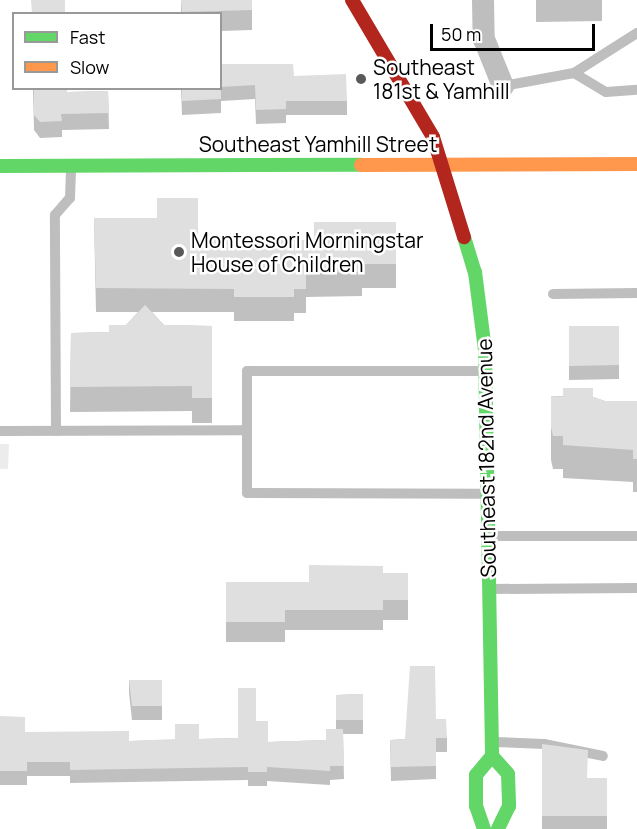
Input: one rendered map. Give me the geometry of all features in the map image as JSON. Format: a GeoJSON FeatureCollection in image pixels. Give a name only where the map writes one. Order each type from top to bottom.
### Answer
{"type":"FeatureCollection","features":[{"type":"Feature","properties":{"kind":"main road","name":"Southeast 182nd Avenue"},"geometry":{"type":"LineString","coordinates":[[352,0],[399,74],[444,165],[475,272],[485,371],[491,749]]}},
{"type":"Feature","properties":{"kind":"main road","name":"Southeast Yamhill Street"},"geometry":{"type":"LineString","coordinates":[[0,166],[637,164]]}},
{"type":"Feature","properties":{"kind":"main road"},"geometry":{"type":"LineString","coordinates":[[484,829],[476,806],[476,775],[491,749],[508,774],[509,806],[498,829]]}},
{"type":"Feature","properties":{"kind":"street"},"geometry":{"type":"LineString","coordinates":[[483,0],[484,39],[503,86]]}},
{"type":"Feature","properties":{"kind":"lane"},"geometry":{"type":"LineString","coordinates":[[503,86],[574,73],[637,33]]}},
{"type":"Feature","properties":{"kind":"lane"},"geometry":{"type":"LineString","coordinates":[[574,73],[606,92],[637,90]]}},
{"type":"Feature","properties":{"kind":"lane"},"geometry":{"type":"LineString","coordinates":[[56,430],[56,215],[70,198],[71,166]]}},
{"type":"Feature","properties":{"kind":"lane"},"geometry":{"type":"LineString","coordinates":[[553,294],[637,293]]}},
{"type":"Feature","properties":{"kind":"lane"},"geometry":{"type":"LineString","coordinates":[[485,371],[247,371],[247,493],[486,494]]}},
{"type":"Feature","properties":{"kind":"lane"},"geometry":{"type":"LineString","coordinates":[[0,430],[247,430]]}},
{"type":"Feature","properties":{"kind":"lane"},"geometry":{"type":"LineString","coordinates":[[488,536],[637,536]]}},
{"type":"Feature","properties":{"kind":"lane"},"geometry":{"type":"LineString","coordinates":[[489,589],[637,588]]}},
{"type":"Feature","properties":{"kind":"lane"},"geometry":{"type":"LineString","coordinates":[[491,749],[544,744],[603,756]]}},
{"type":"Feature","properties":{"kind":"shaded area"},"geometry":{"type":"Polygon","coordinates":[[[0,444],[9,444],[8,469],[0,469],[0,444]]]}},
{"type":"Feature","properties":{"kind":"building"},"geometry":{"type":"Polygon","coordinates":[[[31,0],[65,0],[65,12],[32,12],[31,0]]]}},
{"type":"Feature","properties":{"kind":"building"},"geometry":{"type":"Polygon","coordinates":[[[181,0],[252,0],[252,10],[182,12],[181,0]]]}},
{"type":"Feature","properties":{"kind":"building"},"geometry":{"type":"Polygon","coordinates":[[[222,64],[293,64],[294,76],[346,74],[347,101],[286,101],[286,109],[256,110],[255,85],[222,87],[222,64]]]}},
{"type":"Feature","properties":{"kind":"building"},"geometry":{"type":"Polygon","coordinates":[[[34,90],[108,91],[109,113],[61,114],[62,121],[40,122],[34,115],[34,90]]]}},
{"type":"Feature","properties":{"kind":"building"},"geometry":{"type":"Polygon","coordinates":[[[182,90],[221,90],[221,99],[182,101],[182,90]]]}},
{"type":"Feature","properties":{"kind":"building"},"geometry":{"type":"Polygon","coordinates":[[[157,198],[198,198],[198,240],[314,240],[314,222],[396,222],[396,264],[362,264],[362,272],[306,273],[306,289],[294,289],[294,297],[234,297],[234,289],[96,288],[94,218],[157,218],[157,198]]]}},
{"type":"Feature","properties":{"kind":"building"},"geometry":{"type":"Polygon","coordinates":[[[145,305],[164,325],[212,326],[212,398],[192,398],[192,386],[70,387],[71,333],[109,332],[109,325],[126,325],[145,305]]]}},
{"type":"Feature","properties":{"kind":"building"},"geometry":{"type":"Polygon","coordinates":[[[569,326],[619,326],[619,365],[569,366],[569,326]]]}},
{"type":"Feature","properties":{"kind":"building"},"geometry":{"type":"Polygon","coordinates":[[[563,388],[593,388],[593,397],[605,401],[637,401],[637,459],[633,459],[633,450],[563,445],[563,436],[553,436],[551,396],[563,397],[563,388]]]}},
{"type":"Feature","properties":{"kind":"building"},"geometry":{"type":"Polygon","coordinates":[[[309,565],[383,566],[383,573],[408,573],[408,600],[383,600],[383,610],[285,610],[285,622],[226,622],[226,582],[309,582],[309,565]]]}},
{"type":"Feature","properties":{"kind":"building"},"geometry":{"type":"Polygon","coordinates":[[[410,666],[435,666],[436,719],[446,719],[447,738],[436,738],[436,766],[391,767],[390,740],[405,739],[410,666]]]}},
{"type":"Feature","properties":{"kind":"building"},"geometry":{"type":"Polygon","coordinates":[[[129,680],[162,680],[162,706],[132,706],[129,680]]]}},
{"type":"Feature","properties":{"kind":"building"},"geometry":{"type":"Polygon","coordinates":[[[238,688],[256,688],[256,721],[268,721],[268,742],[326,740],[326,729],[343,729],[344,766],[330,766],[330,771],[267,767],[267,772],[248,772],[248,767],[70,770],[70,762],[27,762],[27,771],[0,771],[0,716],[25,717],[25,732],[129,731],[129,741],[175,739],[175,724],[199,724],[199,739],[238,738],[238,688]]]}},
{"type":"Feature","properties":{"kind":"building"},"geometry":{"type":"Polygon","coordinates":[[[363,694],[363,720],[336,720],[336,695],[363,694]]]}},
{"type":"Feature","properties":{"kind":"building"},"geometry":{"type":"Polygon","coordinates":[[[542,744],[588,750],[587,778],[607,778],[607,816],[542,816],[542,744]]]}},
{"type":"Feature","properties":{"kind":"traffic: fast"},"geometry":{"type":"LineString","coordinates":[[0,166],[361,165]]}},
{"type":"Feature","properties":{"kind":"traffic: fast"},"geometry":{"type":"LineString","coordinates":[[464,237],[475,272],[485,350],[492,756],[508,774],[509,806],[498,829]]}},
{"type":"Feature","properties":{"kind":"traffic: fast"},"geometry":{"type":"LineString","coordinates":[[484,829],[476,806],[476,775],[492,756]]}},
{"type":"Feature","properties":{"kind":"traffic: slow"},"geometry":{"type":"LineString","coordinates":[[361,165],[637,164]]}},
{"type":"Feature","properties":{"kind":"traffic: jam"},"geometry":{"type":"LineString","coordinates":[[352,0],[433,137],[464,237]]}},
{"type":"Feature","properties":{"kind":"place","name":"Southeast 181st & Yamhill"},"geometry":{"type":"Point","coordinates":[361,79]}},
{"type":"Feature","properties":{"kind":"place","name":"Montessori Morningstar House of Children"},"geometry":{"type":"Point","coordinates":[179,252]}}]}
